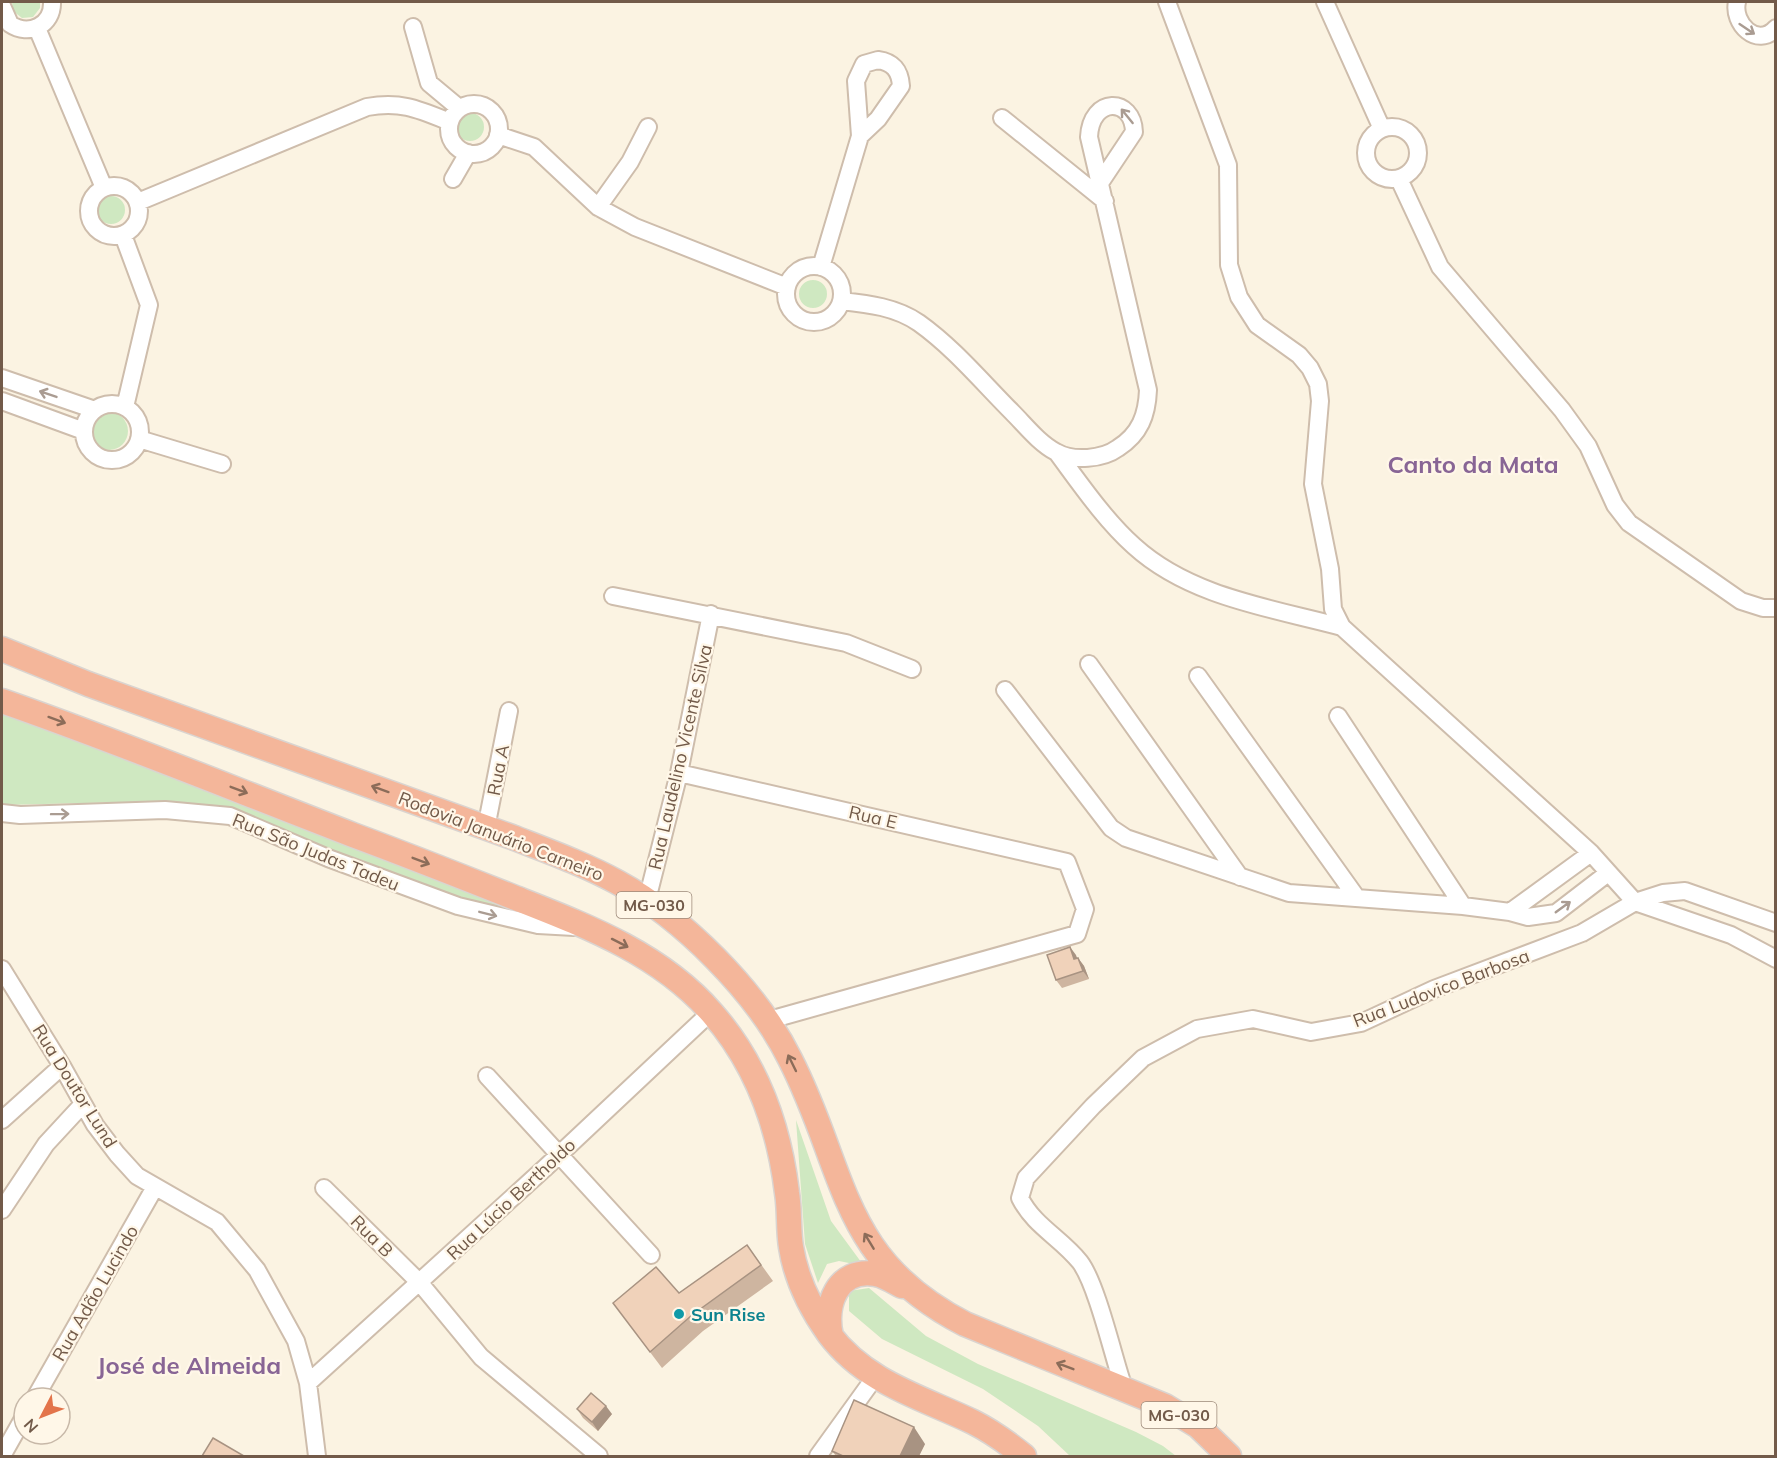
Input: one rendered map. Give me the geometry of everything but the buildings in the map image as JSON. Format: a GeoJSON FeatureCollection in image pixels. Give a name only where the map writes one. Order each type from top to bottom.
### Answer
{"type":"FeatureCollection","features":[{"type":"Feature","properties":{"kind":"highway","name":"Rodovia Januário Carneiro"},"geometry":{"type":"LineString","coordinates":[[2,649],[88,684],[580,864],[647,900],[715,959],[766,1022],[790,1057],[849,1206],[878,1255],[912,1291],[938,1310],[965,1323],[1165,1406],[1198,1426],[1229,1456]]}},
{"type":"Feature","properties":{"kind":"highway","name":"MG-030"},"geometry":{"type":"LineString","coordinates":[[2,701],[206,777],[589,927],[664,969],[711,1012],[734,1041],[771,1113],[787,1192],[791,1247],[798,1277],[813,1309],[831,1336],[856,1363],[875,1377],[919,1400],[975,1423],[1024,1456]]}},
{"type":"Feature","properties":{"kind":"highway"},"geometry":{"type":"LineString","coordinates":[[831,1336],[827,1318],[830,1300],[841,1285],[857,1275],[875,1274],[912,1291]]}},
{"type":"Feature","properties":{"kind":"street"},"geometry":{"type":"LineString","coordinates":[[2,6],[6,19],[15,27],[26,30],[37,28],[49,16],[52,2]]}},
{"type":"Feature","properties":{"kind":"street"},"geometry":{"type":"LineString","coordinates":[[1167,2],[1228,165],[1229,265],[1239,297],[1257,325],[1299,355],[1310,368],[1318,384],[1320,402],[1313,484],[1330,569],[1333,609],[1342,627],[1591,853],[1635,902],[1731,935],[1776,959]]}},
{"type":"Feature","properties":{"kind":"street"},"geometry":{"type":"LineString","coordinates":[[1325,2],[1382,129]]}},
{"type":"Feature","properties":{"kind":"street"},"geometry":{"type":"LineString","coordinates":[[1737,2],[1736,17],[1744,30],[1759,35],[1776,28]]}},
{"type":"Feature","properties":{"kind":"street"},"geometry":{"type":"LineString","coordinates":[[413,27],[429,83],[455,115]]}},
{"type":"Feature","properties":{"kind":"street"},"geometry":{"type":"LineString","coordinates":[[37,28],[104,188]]}},
{"type":"Feature","properties":{"kind":"street"},"geometry":{"type":"LineString","coordinates":[[138,202],[367,107],[395,104],[455,115]]}},
{"type":"Feature","properties":{"kind":"street"},"geometry":{"type":"LineString","coordinates":[[470,104],[486,107],[497,119],[498,135],[489,149],[479,154],[468,153],[454,144],[449,133],[455,115],[470,104]]}},
{"type":"Feature","properties":{"kind":"street"},"geometry":{"type":"LineString","coordinates":[[1002,118],[1105,201]]}},
{"type":"Feature","properties":{"kind":"street"},"geometry":{"type":"LineString","coordinates":[[598,207],[630,162],[648,127]]}},
{"type":"Feature","properties":{"kind":"street"},"geometry":{"type":"LineString","coordinates":[[1399,128],[1412,137],[1417,144],[1417,161],[1413,169],[1399,179],[1381,178],[1369,167],[1366,160],[1370,138],[1382,129],[1399,128]]}},
{"type":"Feature","properties":{"kind":"street"},"geometry":{"type":"LineString","coordinates":[[498,135],[534,147],[598,207],[635,227],[787,287]]}},
{"type":"Feature","properties":{"kind":"street"},"geometry":{"type":"LineString","coordinates":[[821,267],[860,136]]}},
{"type":"Feature","properties":{"kind":"street"},"geometry":{"type":"LineString","coordinates":[[453,179],[468,153]]}},
{"type":"Feature","properties":{"kind":"street"},"geometry":{"type":"LineString","coordinates":[[1399,179],[1440,267],[1582,437],[1615,505],[1629,523],[1741,601],[1763,608],[1776,608]]}},
{"type":"Feature","properties":{"kind":"street"},"geometry":{"type":"LineString","coordinates":[[1058,454],[1094,457],[1113,452],[1128,442],[1140,427],[1147,409],[1148,390],[1100,183]]}},
{"type":"Feature","properties":{"kind":"street"},"geometry":{"type":"LineString","coordinates":[[121,187],[131,192],[138,202],[140,213],[136,223],[123,236],[103,233],[91,221],[90,205],[95,195],[104,188],[121,187]]}},
{"type":"Feature","properties":{"kind":"street"},"geometry":{"type":"LineString","coordinates":[[123,236],[149,305],[124,407]]}},
{"type":"Feature","properties":{"kind":"street"},"geometry":{"type":"LineString","coordinates":[[808,267],[821,267],[836,277],[841,289],[841,301],[835,312],[825,320],[807,321],[791,311],[786,299],[787,287],[797,272],[808,267]]}},
{"type":"Feature","properties":{"kind":"street"},"geometry":{"type":"LineString","coordinates":[[841,301],[897,310],[918,322],[946,344],[1037,438],[1058,454],[1133,546],[1161,568],[1206,590],[1342,627]]}},
{"type":"Feature","properties":{"kind":"street"},"geometry":{"type":"LineString","coordinates":[[2,378],[95,410]]}},
{"type":"Feature","properties":{"kind":"street"},"geometry":{"type":"LineString","coordinates":[[2,401],[84,431]]}},
{"type":"Feature","properties":{"kind":"street"},"geometry":{"type":"LineString","coordinates":[[112,404],[124,407],[137,421],[139,439],[133,450],[123,458],[105,459],[89,449],[84,431],[87,419],[95,410],[112,404]]}},
{"type":"Feature","properties":{"kind":"street"},"geometry":{"type":"LineString","coordinates":[[139,439],[222,464]]}},
{"type":"Feature","properties":{"kind":"street"},"geometry":{"type":"LineString","coordinates":[[613,596],[846,643],[912,669]]}},
{"type":"Feature","properties":{"kind":"street","name":"Rua Laudelino Vicente Silva"},"geometry":{"type":"LineString","coordinates":[[647,900],[679,774],[711,614]]}},
{"type":"Feature","properties":{"kind":"street"},"geometry":{"type":"LineString","coordinates":[[1089,664],[1239,877]]}},
{"type":"Feature","properties":{"kind":"street"},"geometry":{"type":"LineString","coordinates":[[1198,676],[1357,898]]}},
{"type":"Feature","properties":{"kind":"street"},"geometry":{"type":"LineString","coordinates":[[1005,690],[1111,828],[1126,838],[1289,893],[1464,906],[1510,912],[1528,917],[1556,913],[1608,873]]}},
{"type":"Feature","properties":{"kind":"street","name":"Rua A"},"geometry":{"type":"LineString","coordinates":[[486,828],[509,711]]}},
{"type":"Feature","properties":{"kind":"street"},"geometry":{"type":"LineString","coordinates":[[1338,716],[1464,906]]}},
{"type":"Feature","properties":{"kind":"street","name":"Rua E"},"geometry":{"type":"LineString","coordinates":[[679,774],[1067,861],[1085,909],[1077,933],[766,1022]]}},
{"type":"Feature","properties":{"kind":"street","name":"Rua São Judas Tadeu"},"geometry":{"type":"LineString","coordinates":[[2,813],[20,815],[165,810],[230,816],[328,858],[458,906],[538,924],[589,927]]}},
{"type":"Feature","properties":{"kind":"street"},"geometry":{"type":"LineString","coordinates":[[1510,912],[1591,853]]}},
{"type":"Feature","properties":{"kind":"street","name":"Rua Ludovico Barbosa"},"geometry":{"type":"LineString","coordinates":[[1120,1387],[1121,1379],[1097,1302],[1081,1263],[1028,1214],[1020,1198],[1026,1178],[1093,1106],[1143,1058],[1197,1029],[1253,1019],[1311,1032],[1361,1023],[1434,989],[1582,933],[1635,902],[1663,893],[1685,891],[1776,923]]}},
{"type":"Feature","properties":{"kind":"street","name":"Rua Doutor Lund"},"geometry":{"type":"LineString","coordinates":[[2,969],[62,1066],[95,1125],[117,1154],[137,1176],[217,1222],[238,1245],[279,1306],[296,1341],[308,1383],[317,1456]]}},
{"type":"Feature","properties":{"kind":"street","name":"Rua Lúcio Bertholdo"},"geometry":{"type":"LineString","coordinates":[[308,1383],[558,1156],[711,1012]]}},
{"type":"Feature","properties":{"kind":"street"},"geometry":{"type":"LineString","coordinates":[[2,1120],[62,1066]]}},
{"type":"Feature","properties":{"kind":"street"},"geometry":{"type":"LineString","coordinates":[[487,1076],[651,1256]]}},
{"type":"Feature","properties":{"kind":"street"},"geometry":{"type":"LineString","coordinates":[[2,1210],[46,1144],[83,1104]]}},
{"type":"Feature","properties":{"kind":"street","name":"Rua Adão Lucindo"},"geometry":{"type":"LineString","coordinates":[[42,1386],[155,1187]]}},
{"type":"Feature","properties":{"kind":"street","name":"Rua B"},"geometry":{"type":"LineString","coordinates":[[324,1188],[420,1283],[481,1357],[599,1456]]}},
{"type":"Feature","properties":{"kind":"street"},"geometry":{"type":"LineString","coordinates":[[818,1456],[875,1377]]}},
{"type":"Feature","properties":{"kind":"street"},"geometry":{"type":"LineString","coordinates":[[2,1456],[12,1438]]}},
{"type":"Feature","properties":{"kind":"green space"},"geometry":{"type":"Polygon","coordinates":[[[12,2],[40,2],[40,8],[33,17],[22,18],[13,11],[12,2]]]}},
{"type":"Feature","properties":{"kind":"green space"},"geometry":{"type":"Polygon","coordinates":[[[470,113],[480,117],[484,127],[480,137],[470,141],[460,137],[456,127],[460,117],[470,113]]]}},
{"type":"Feature","properties":{"kind":"green space"},"geometry":{"type":"Polygon","coordinates":[[[111,196],[121,200],[125,210],[121,220],[111,224],[101,220],[97,210],[101,200],[111,196]]]}},
{"type":"Feature","properties":{"kind":"green space"},"geometry":{"type":"Polygon","coordinates":[[[813,280],[823,284],[827,294],[823,304],[813,308],[803,304],[799,294],[803,284],[813,280]]]}},
{"type":"Feature","properties":{"kind":"green space"},"geometry":{"type":"Polygon","coordinates":[[[109,412],[123,417],[128,431],[123,445],[109,450],[95,445],[90,431],[95,417],[109,412]]]}},
{"type":"Feature","properties":{"kind":"green space"},"geometry":{"type":"Polygon","coordinates":[[[2,706],[536,919],[443,893],[318,846],[152,804],[128,802],[2,805],[2,706]]]}},
{"type":"Feature","properties":{"kind":"green space"},"geometry":{"type":"Polygon","coordinates":[[[796,1120],[831,1221],[864,1266],[839,1261],[827,1264],[818,1283],[805,1244],[796,1120]]]}},
{"type":"Feature","properties":{"kind":"green space"},"geometry":{"type":"Polygon","coordinates":[[[869,1288],[926,1336],[978,1364],[1136,1432],[1163,1446],[1176,1456],[1070,1456],[1038,1426],[983,1389],[882,1339],[849,1311],[849,1291],[869,1288]]]}},
{"type":"Feature","properties":{"kind":"place","name":"Sun Rise"},"geometry":{"type":"Point","coordinates":[679,1314]}},
{"type":"Feature","properties":{"kind":"district","name":"Canto da Mata"},"geometry":{"type":"Point","coordinates":[1473,464]}},
{"type":"Feature","properties":{"kind":"district","name":"José de Almeida"},"geometry":{"type":"Point","coordinates":[189,1365]}}]}
